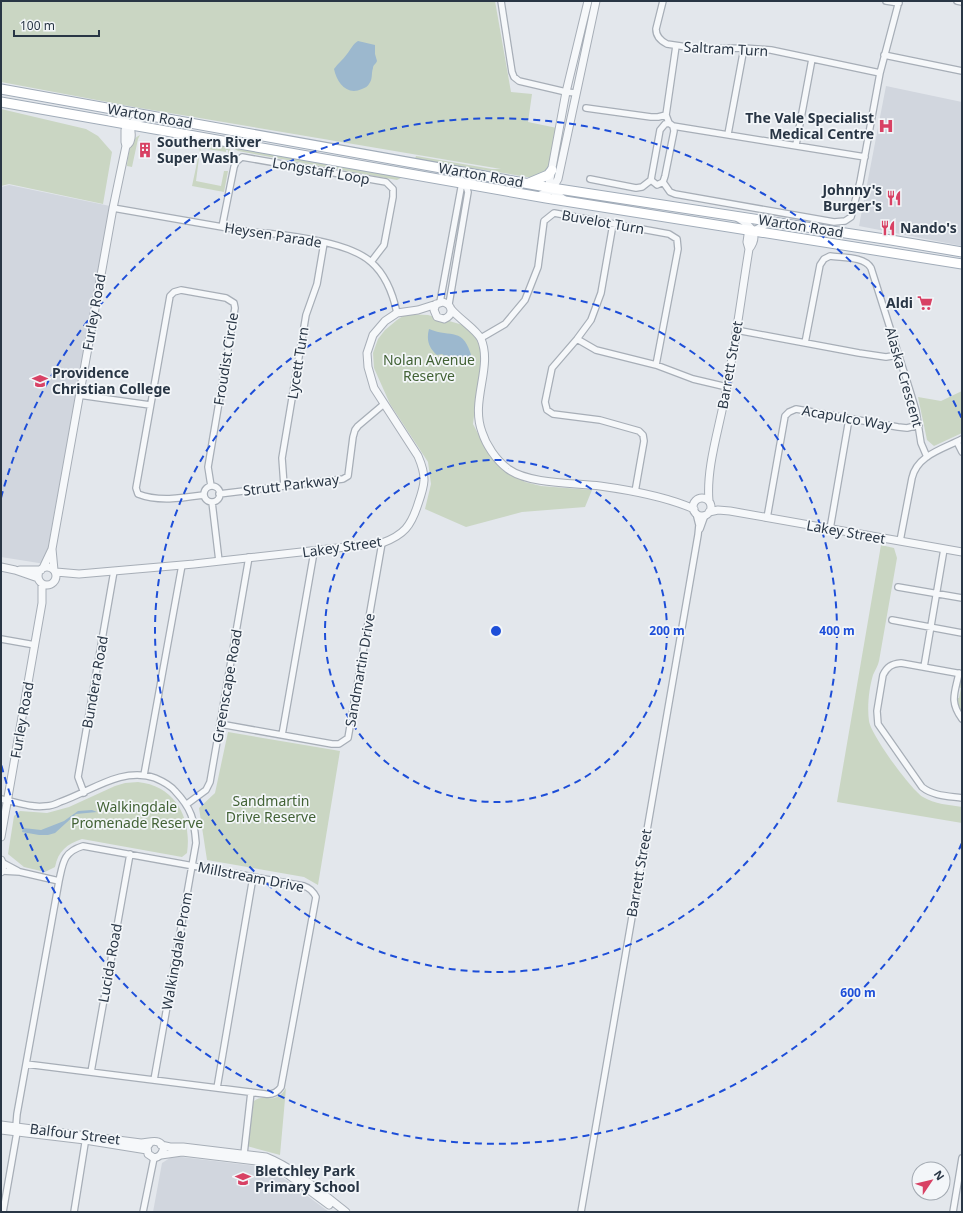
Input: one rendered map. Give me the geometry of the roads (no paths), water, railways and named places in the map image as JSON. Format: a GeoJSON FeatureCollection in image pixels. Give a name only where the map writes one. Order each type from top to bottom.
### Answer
{"type":"FeatureCollection","features":[{"type":"Feature","properties":{"kind":"main road","name":"Warton Road"},"geometry":{"type":"LineString","coordinates":[[1,89],[552,188],[962,252]]}},
{"type":"Feature","properties":{"kind":"main road","name":"Warton Road"},"geometry":{"type":"LineString","coordinates":[[1,101],[14,105],[465,184],[962,264]]}},
{"type":"Feature","properties":{"kind":"main road"},"geometry":{"type":"LineString","coordinates":[[529,183],[548,175],[552,170]]}},
{"type":"Feature","properties":{"kind":"street"},"geometry":{"type":"LineString","coordinates":[[501,1],[514,77],[519,81],[576,93]]}},
{"type":"Feature","properties":{"kind":"street"},"geometry":{"type":"LineString","coordinates":[[566,201],[556,193],[549,184],[566,92],[588,1]]}},
{"type":"Feature","properties":{"kind":"street"},"geometry":{"type":"LineString","coordinates":[[538,196],[546,193],[552,188],[558,179],[596,1]]}},
{"type":"Feature","properties":{"kind":"street","name":"Saltram Turn"},"geometry":{"type":"LineString","coordinates":[[663,1],[656,29],[656,34],[662,42],[676,46],[701,49],[744,48],[771,50],[880,73]]}},
{"type":"Feature","properties":{"kind":"street"},"geometry":{"type":"LineString","coordinates":[[676,46],[666,115],[674,131],[663,182],[670,192],[674,194],[834,222],[845,222],[851,217],[865,157],[880,73],[899,2],[886,1]]}},
{"type":"Feature","properties":{"kind":"street"},"geometry":{"type":"LineString","coordinates":[[957,1],[962,2]]}},
{"type":"Feature","properties":{"kind":"street"},"geometry":{"type":"LineString","coordinates":[[728,134],[744,48]]}},
{"type":"Feature","properties":{"kind":"street"},"geometry":{"type":"LineString","coordinates":[[884,56],[962,71]]}},
{"type":"Feature","properties":{"kind":"street"},"geometry":{"type":"LineString","coordinates":[[796,145],[812,59]]}},
{"type":"Feature","properties":{"kind":"street"},"geometry":{"type":"LineString","coordinates":[[106,108],[123,117],[130,125],[148,116]]}},
{"type":"Feature","properties":{"kind":"street"},"geometry":{"type":"LineString","coordinates":[[586,108],[650,118],[666,115]]}},
{"type":"Feature","properties":{"kind":"street"},"geometry":{"type":"LineString","coordinates":[[590,179],[636,188],[642,187],[651,180],[660,130],[664,124],[865,157]]}},
{"type":"Feature","properties":{"kind":"street","name":"Furley Road"},"geometry":{"type":"LineString","coordinates":[[42,603],[54,577],[52,549],[113,208],[126,146],[125,130],[130,125]]}},
{"type":"Feature","properties":{"kind":"street","name":"Longstaff Loop"},"geometry":{"type":"LineString","coordinates":[[222,227],[234,167],[236,162],[242,157],[386,182],[393,189],[391,210],[384,245],[371,262]]}},
{"type":"Feature","properties":{"kind":"street"},"geometry":{"type":"LineString","coordinates":[[443,168],[460,177],[468,192],[450,307],[450,316],[446,319]]}},
{"type":"Feature","properties":{"kind":"street"},"geometry":{"type":"LineString","coordinates":[[435,316],[434,310],[438,303],[461,188],[474,178],[485,176]]}},
{"type":"Feature","properties":{"kind":"street"},"geometry":{"type":"LineString","coordinates":[[651,180],[657,185],[663,182]]}},
{"type":"Feature","properties":{"kind":"street","name":"Heysen Parade"},"geometry":{"type":"LineString","coordinates":[[113,208],[251,232],[274,233],[337,246],[356,252],[371,262],[383,276],[390,288],[397,313]]}},
{"type":"Feature","properties":{"kind":"street","name":"Buvelot Turn"},"geometry":{"type":"LineString","coordinates":[[481,338],[506,324],[525,300],[538,267],[544,221],[554,213],[669,234],[677,239],[678,249],[656,365]]}},
{"type":"Feature","properties":{"kind":"street"},"geometry":{"type":"LineString","coordinates":[[733,216],[744,221],[753,231],[769,222]]}},
{"type":"Feature","properties":{"kind":"street"},"geometry":{"type":"LineString","coordinates":[[613,224],[601,293],[591,320],[552,368],[545,406],[550,413],[553,414],[600,420],[639,432],[643,436],[644,441],[635,492]]}},
{"type":"Feature","properties":{"kind":"street","name":"Barrett Street"},"geometry":{"type":"LineString","coordinates":[[709,501],[708,480],[727,387],[749,248],[747,242],[748,235],[753,231]]}},
{"type":"Feature","properties":{"kind":"street","name":"Lycett Turn"},"geometry":{"type":"LineString","coordinates":[[284,486],[282,458],[284,443],[306,315],[317,284],[324,243]]}},
{"type":"Feature","properties":{"kind":"street","name":"Alaska Crescent"},"geometry":{"type":"LineString","coordinates":[[805,343],[820,264],[824,259],[830,256],[862,260],[869,266],[914,404],[922,443],[927,456]]}},
{"type":"Feature","properties":{"kind":"street","name":"Froudist Circle"},"geometry":{"type":"LineString","coordinates":[[204,495],[174,498],[145,497],[138,494],[136,488],[170,296],[174,292],[181,290],[226,298],[234,303],[235,308],[208,467],[211,486]]}},
{"type":"Feature","properties":{"kind":"street"},"geometry":{"type":"LineString","coordinates":[[438,303],[445,302],[461,320],[481,338]]}},
{"type":"Feature","properties":{"kind":"street","name":"Lakey Street"},"geometry":{"type":"LineString","coordinates":[[1,567],[15,570],[40,581],[54,577],[79,574],[314,552],[382,543],[396,537],[409,526],[413,520],[425,483],[423,467],[418,456],[374,388],[368,367],[367,353],[373,335],[385,321],[397,313],[418,310],[438,303]]}},
{"type":"Feature","properties":{"kind":"street","name":"Lakey Street"},"geometry":{"type":"LineString","coordinates":[[418,310],[439,319],[461,320]]}},
{"type":"Feature","properties":{"kind":"street"},"geometry":{"type":"LineString","coordinates":[[736,330],[884,357],[898,355]]}},
{"type":"Feature","properties":{"kind":"street","name":"Lakey Street"},"geometry":{"type":"LineString","coordinates":[[481,338],[485,355],[478,402],[479,426],[486,443],[508,469],[539,480],[635,492],[681,503],[700,515],[718,510],[730,511],[962,552]]}},
{"type":"Feature","properties":{"kind":"street"},"geometry":{"type":"LineString","coordinates":[[577,339],[596,350],[656,365],[693,379],[727,387]]}},
{"type":"Feature","properties":{"kind":"street"},"geometry":{"type":"LineString","coordinates":[[80,393],[94,394],[101,398],[150,405]]}},
{"type":"Feature","properties":{"kind":"street","name":"Strutt Parkway"},"geometry":{"type":"LineString","coordinates":[[219,494],[343,479],[348,476],[350,471],[352,444],[355,430],[384,404]]}},
{"type":"Feature","properties":{"kind":"street","name":"Acapulco Way"},"geometry":{"type":"LineString","coordinates":[[767,518],[785,416],[789,412],[796,409],[907,428],[919,425]]}},
{"type":"Feature","properties":{"kind":"street"},"geometry":{"type":"LineString","coordinates":[[830,529],[849,419]]}},
{"type":"Feature","properties":{"kind":"street"},"geometry":{"type":"LineString","coordinates":[[900,541],[913,473],[920,462],[927,456],[959,441],[962,452]]}},
{"type":"Feature","properties":{"kind":"street","name":"Barrett Street"},"geometry":{"type":"LineString","coordinates":[[698,499],[708,480]]}},
{"type":"Feature","properties":{"kind":"street"},"geometry":{"type":"LineString","coordinates":[[211,486],[216,488],[219,494],[218,498],[212,502],[206,499],[204,495],[206,488],[211,486]]}},
{"type":"Feature","properties":{"kind":"street"},"geometry":{"type":"LineString","coordinates":[[695,511],[694,504],[698,499]]}},
{"type":"Feature","properties":{"kind":"street","name":"Lakey Street"},"geometry":{"type":"LineString","coordinates":[[681,503],[698,499],[709,501],[730,511]]}},
{"type":"Feature","properties":{"kind":"street"},"geometry":{"type":"LineString","coordinates":[[707,514],[711,507],[709,501]]}},
{"type":"Feature","properties":{"kind":"street"},"geometry":{"type":"LineString","coordinates":[[212,502],[219,561]]}},
{"type":"Feature","properties":{"kind":"street","name":"Barrett Street"},"geometry":{"type":"LineString","coordinates":[[580,1212],[698,535],[699,525],[695,511]]}},
{"type":"Feature","properties":{"kind":"street","name":"Barrett Street"},"geometry":{"type":"LineString","coordinates":[[698,535],[707,514]]}},
{"type":"Feature","properties":{"kind":"street","name":"Sandmartin Drive"},"geometry":{"type":"LineString","coordinates":[[220,724],[339,744],[348,738],[382,543]]}},
{"type":"Feature","properties":{"kind":"street","name":"Furley Road"},"geometry":{"type":"LineString","coordinates":[[42,569],[52,549]]}},
{"type":"Feature","properties":{"kind":"street"},"geometry":{"type":"LineString","coordinates":[[924,667],[944,549]]}},
{"type":"Feature","properties":{"kind":"street"},"geometry":{"type":"LineString","coordinates":[[282,735],[314,552]]}},
{"type":"Feature","properties":{"kind":"street","name":"Greenscape Road"},"geometry":{"type":"LineString","coordinates":[[187,804],[206,790],[210,782],[248,557]]}},
{"type":"Feature","properties":{"kind":"street"},"geometry":{"type":"LineString","coordinates":[[144,775],[182,565]]}},
{"type":"Feature","properties":{"kind":"street","name":"Lakey Street"},"geometry":{"type":"LineString","coordinates":[[15,570],[42,569],[49,567],[54,577]]}},
{"type":"Feature","properties":{"kind":"street"},"geometry":{"type":"LineString","coordinates":[[40,581],[38,575],[42,569]]}},
{"type":"Feature","properties":{"kind":"street","name":"Bundera Road"},"geometry":{"type":"LineString","coordinates":[[84,792],[78,777],[114,571]]}},
{"type":"Feature","properties":{"kind":"street","name":"Furley Road"},"geometry":{"type":"LineString","coordinates":[[1,837],[5,800],[42,603],[40,581]]}},
{"type":"Feature","properties":{"kind":"street"},"geometry":{"type":"LineString","coordinates":[[898,587],[962,598]]}},
{"type":"Feature","properties":{"kind":"street"},"geometry":{"type":"LineString","coordinates":[[892,620],[962,633]]}},
{"type":"Feature","properties":{"kind":"street"},"geometry":{"type":"LineString","coordinates":[[1,639],[35,645]]}},
{"type":"Feature","properties":{"kind":"street"},"geometry":{"type":"LineString","coordinates":[[962,719],[954,705],[960,673],[901,663],[894,664],[885,670],[877,711],[878,724],[926,791],[962,798]]}},
{"type":"Feature","properties":{"kind":"street","name":"Walkingdale Prom"},"geometry":{"type":"LineString","coordinates":[[5,800],[27,806],[46,806],[66,800],[123,776],[144,775],[168,785],[187,804],[191,811],[196,843],[154,1080]]}},
{"type":"Feature","properties":{"kind":"street","name":"Millstream Drive"},"geometry":{"type":"LineString","coordinates":[[4,1212],[26,1064],[59,881],[63,862],[70,852],[83,846],[304,886],[312,890],[316,897],[281,1087],[271,1095],[26,1064]]}},
{"type":"Feature","properties":{"kind":"street","name":"Lucida Road"},"geometry":{"type":"LineString","coordinates":[[91,1072],[130,854]]}},
{"type":"Feature","properties":{"kind":"street"},"geometry":{"type":"LineString","coordinates":[[20,872],[2,862],[1,872],[20,872],[59,881]]}},
{"type":"Feature","properties":{"kind":"street"},"geometry":{"type":"LineString","coordinates":[[217,1088],[254,877]]}},
{"type":"Feature","properties":{"kind":"street"},"geometry":{"type":"LineString","coordinates":[[244,1154],[251,1092]]}},
{"type":"Feature","properties":{"kind":"street","name":"Balfour Street"},"geometry":{"type":"LineString","coordinates":[[1,1125],[16,1129],[148,1146],[157,1142],[170,1147],[183,1147],[266,1157],[278,1162],[346,1212]]}},
{"type":"Feature","properties":{"kind":"street","name":"Balfour Street"},"geometry":{"type":"LineString","coordinates":[[1,1130],[16,1129]]}},
{"type":"Feature","properties":{"kind":"street"},"geometry":{"type":"LineString","coordinates":[[74,1212],[86,1137]]}},
{"type":"Feature","properties":{"kind":"street"},"geometry":{"type":"LineString","coordinates":[[161,1144],[163,1150],[161,1155]]}},
{"type":"Feature","properties":{"kind":"street"},"geometry":{"type":"LineString","coordinates":[[148,1146],[148,1154],[154,1158]]}},
{"type":"Feature","properties":{"kind":"street"},"geometry":{"type":"LineString","coordinates":[[154,1158],[161,1155],[182,1152],[243,1158],[265,1162],[279,1168],[338,1212]]}},
{"type":"Feature","properties":{"kind":"street"},"geometry":{"type":"LineString","coordinates":[[143,1212],[154,1158]]}},
{"type":"Feature","properties":{"kind":"street"},"geometry":{"type":"LineString","coordinates":[[953,1212],[962,1158]]}},
{"type":"Feature","properties":{"kind":"water"},"geometry":{"type":"Polygon","coordinates":[[[358,41],[375,45],[377,61],[373,67],[369,85],[357,91],[352,91],[340,83],[334,69],[358,41]]]}},
{"type":"Feature","properties":{"kind":"water"},"geometry":{"type":"Polygon","coordinates":[[[429,329],[461,337],[469,348],[472,358],[463,363],[452,365],[444,359],[445,356],[442,354],[437,355],[429,344],[429,329]]]}},
{"type":"Feature","properties":{"kind":"water"},"geometry":{"type":"Polygon","coordinates":[[[92,810],[97,812],[76,814],[55,833],[39,835],[22,832],[23,828],[41,830],[64,821],[78,811],[92,810]]]}},
{"type":"Feature","properties":{"kind":"place","name":"The Vale Specialist Medical Centre"},"geometry":{"type":"Point","coordinates":[886,126]}},
{"type":"Feature","properties":{"kind":"place","name":"Southern River Super Wash"},"geometry":{"type":"Point","coordinates":[145,150]}},
{"type":"Feature","properties":{"kind":"place","name":"Johnny's Burger's"},"geometry":{"type":"Point","coordinates":[894,198]}},
{"type":"Feature","properties":{"kind":"place","name":"Nando's"},"geometry":{"type":"Point","coordinates":[888,228]}},
{"type":"Feature","properties":{"kind":"place","name":"Aldi"},"geometry":{"type":"Point","coordinates":[925,303]}},
{"type":"Feature","properties":{"kind":"place","name":"Providence Christian College"},"geometry":{"type":"Point","coordinates":[40,381]}},
{"type":"Feature","properties":{"kind":"place","name":"Bletchley Park Primary School"},"geometry":{"type":"Point","coordinates":[243,1179]}},
{"type":"Feature","properties":{"kind":"park label","name":"Nolan Avenue Reserve"},"geometry":{"type":"Point","coordinates":[429,368]}},
{"type":"Feature","properties":{"kind":"park label","name":"Sandmartin Drive Reserve"},"geometry":{"type":"Point","coordinates":[271,810]}},
{"type":"Feature","properties":{"kind":"park label","name":"Walkingdale Promenade Reserve"},"geometry":{"type":"Point","coordinates":[137,816]}}]}
